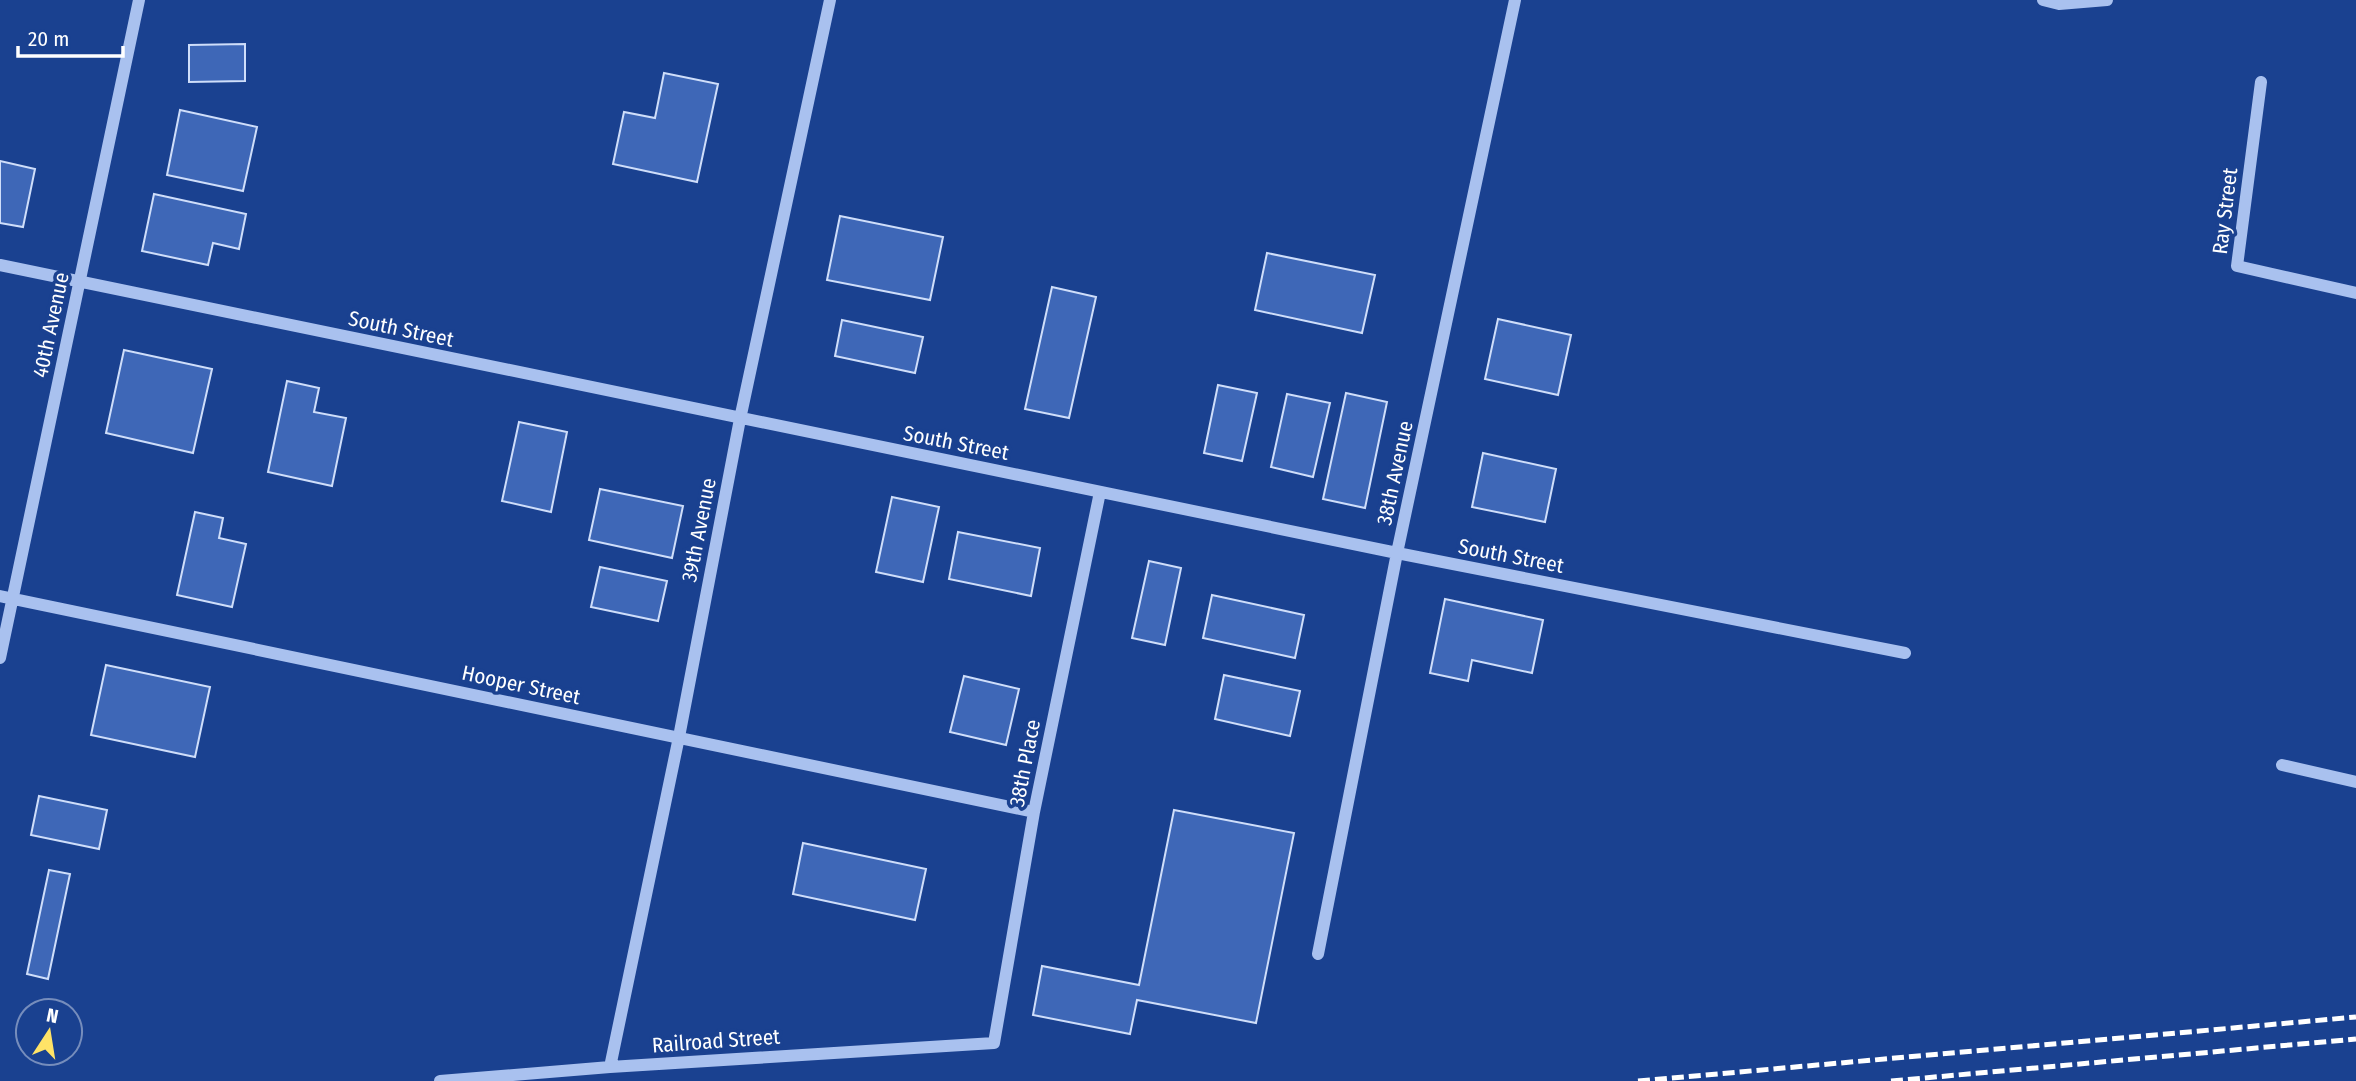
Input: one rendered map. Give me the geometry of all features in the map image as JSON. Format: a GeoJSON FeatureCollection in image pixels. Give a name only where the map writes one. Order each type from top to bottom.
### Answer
{"type":"FeatureCollection","features":[{"type":"Feature","properties":{"kind":"street","name":"40th Avenue"},"geometry":{"type":"LineString","coordinates":[[0,658],[6,597],[80,281],[139,0]]}},
{"type":"Feature","properties":{"kind":"street","name":"39th Avenue"},"geometry":{"type":"LineString","coordinates":[[610,1067],[679,737],[740,419],[830,0]]}},
{"type":"Feature","properties":{"kind":"street","name":"38th Avenue"},"geometry":{"type":"LineString","coordinates":[[1318,954],[1397,553],[1516,0]]}},
{"type":"Feature","properties":{"kind":"street"},"geometry":{"type":"LineString","coordinates":[[2043,0],[2059,4],[2108,0]]}},
{"type":"Feature","properties":{"kind":"street","name":"Ray Street"},"geometry":{"type":"LineString","coordinates":[[2261,82],[2237,266],[2356,293]]}},
{"type":"Feature","properties":{"kind":"street","name":"South Street"},"geometry":{"type":"LineString","coordinates":[[0,265],[1397,553],[1905,653]]}},
{"type":"Feature","properties":{"kind":"street","name":"38th Place"},"geometry":{"type":"LineString","coordinates":[[994,1043],[1034,812],[1100,492]]}},
{"type":"Feature","properties":{"kind":"street","name":"Hooper Street"},"geometry":{"type":"LineString","coordinates":[[6,597],[1034,812]]}},
{"type":"Feature","properties":{"kind":"street"},"geometry":{"type":"LineString","coordinates":[[2282,765],[2356,782]]}},
{"type":"Feature","properties":{"kind":"street","name":"Railroad Street"},"geometry":{"type":"LineString","coordinates":[[440,1081],[610,1067],[994,1043]]}},
{"type":"Feature","properties":{"kind":"building"},"geometry":{"type":"Polygon","coordinates":[[[245,44],[245,81],[189,82],[189,45],[245,44]]]}},
{"type":"Feature","properties":{"kind":"building"},"geometry":{"type":"Polygon","coordinates":[[[664,73],[718,84],[697,182],[613,164],[624,112],[655,118],[664,73]]]}},
{"type":"Feature","properties":{"kind":"building"},"geometry":{"type":"Polygon","coordinates":[[[180,110],[257,127],[243,191],[167,175],[180,110]]]}},
{"type":"Feature","properties":{"kind":"building"},"geometry":{"type":"Polygon","coordinates":[[[0,161],[35,169],[23,227],[0,223],[0,161]]]}},
{"type":"Feature","properties":{"kind":"building"},"geometry":{"type":"Polygon","coordinates":[[[154,194],[246,214],[239,249],[213,243],[208,265],[142,251],[154,194]]]}},
{"type":"Feature","properties":{"kind":"building"},"geometry":{"type":"Polygon","coordinates":[[[840,216],[943,237],[930,300],[827,280],[840,216]]]}},
{"type":"Feature","properties":{"kind":"building"},"geometry":{"type":"Polygon","coordinates":[[[1267,253],[1375,275],[1362,333],[1255,310],[1267,253]]]}},
{"type":"Feature","properties":{"kind":"building"},"geometry":{"type":"Polygon","coordinates":[[[1052,287],[1096,297],[1069,418],[1025,409],[1052,287]]]}},
{"type":"Feature","properties":{"kind":"building"},"geometry":{"type":"Polygon","coordinates":[[[1498,319],[1571,335],[1558,395],[1485,379],[1498,319]]]}},
{"type":"Feature","properties":{"kind":"building"},"geometry":{"type":"Polygon","coordinates":[[[842,320],[923,337],[915,373],[835,356],[842,320]]]}},
{"type":"Feature","properties":{"kind":"building"},"geometry":{"type":"Polygon","coordinates":[[[124,350],[212,369],[193,453],[106,433],[124,350]]]}},
{"type":"Feature","properties":{"kind":"building"},"geometry":{"type":"Polygon","coordinates":[[[287,381],[319,388],[314,412],[346,418],[332,486],[268,472],[287,381]]]}},
{"type":"Feature","properties":{"kind":"building"},"geometry":{"type":"Polygon","coordinates":[[[1218,385],[1257,393],[1242,461],[1204,453],[1218,385]]]}},
{"type":"Feature","properties":{"kind":"building"},"geometry":{"type":"Polygon","coordinates":[[[1346,393],[1387,402],[1365,508],[1323,499],[1346,393]]]}},
{"type":"Feature","properties":{"kind":"building"},"geometry":{"type":"Polygon","coordinates":[[[1287,394],[1330,403],[1313,477],[1271,467],[1287,394]]]}},
{"type":"Feature","properties":{"kind":"building"},"geometry":{"type":"Polygon","coordinates":[[[519,422],[567,432],[551,512],[502,501],[519,422]]]}},
{"type":"Feature","properties":{"kind":"building"},"geometry":{"type":"Polygon","coordinates":[[[1483,453],[1556,469],[1545,522],[1472,507],[1483,453]]]}},
{"type":"Feature","properties":{"kind":"building"},"geometry":{"type":"Polygon","coordinates":[[[600,489],[683,506],[672,558],[589,540],[600,489]]]}},
{"type":"Feature","properties":{"kind":"building"},"geometry":{"type":"Polygon","coordinates":[[[892,497],[939,507],[923,582],[876,572],[892,497]]]}},
{"type":"Feature","properties":{"kind":"building"},"geometry":{"type":"Polygon","coordinates":[[[195,512],[223,518],[219,538],[246,544],[232,607],[177,595],[195,512]]]}},
{"type":"Feature","properties":{"kind":"building"},"geometry":{"type":"Polygon","coordinates":[[[958,532],[1040,548],[1031,596],[949,579],[958,532]]]}},
{"type":"Feature","properties":{"kind":"building"},"geometry":{"type":"Polygon","coordinates":[[[1149,561],[1181,568],[1165,645],[1132,638],[1149,561]]]}},
{"type":"Feature","properties":{"kind":"building"},"geometry":{"type":"Polygon","coordinates":[[[600,567],[667,581],[658,621],[591,607],[600,567]]]}},
{"type":"Feature","properties":{"kind":"building"},"geometry":{"type":"Polygon","coordinates":[[[1212,595],[1304,615],[1295,658],[1203,638],[1212,595]]]}},
{"type":"Feature","properties":{"kind":"building"},"geometry":{"type":"Polygon","coordinates":[[[1445,599],[1543,620],[1532,673],[1472,660],[1468,681],[1430,673],[1445,599]]]}},
{"type":"Feature","properties":{"kind":"building"},"geometry":{"type":"Polygon","coordinates":[[[106,665],[210,687],[195,757],[91,735],[106,665]]]}},
{"type":"Feature","properties":{"kind":"building"},"geometry":{"type":"Polygon","coordinates":[[[1224,675],[1300,691],[1290,736],[1215,719],[1224,675]]]}},
{"type":"Feature","properties":{"kind":"building"},"geometry":{"type":"Polygon","coordinates":[[[964,676],[1019,689],[1006,745],[950,732],[964,676]]]}},
{"type":"Feature","properties":{"kind":"building"},"geometry":{"type":"Polygon","coordinates":[[[39,796],[107,810],[99,849],[31,835],[39,796]]]}},
{"type":"Feature","properties":{"kind":"building"},"geometry":{"type":"Polygon","coordinates":[[[1174,810],[1294,833],[1256,1023],[1137,1000],[1130,1034],[1033,1015],[1042,966],[1139,985],[1174,810]]]}},
{"type":"Feature","properties":{"kind":"building"},"geometry":{"type":"Polygon","coordinates":[[[803,843],[926,869],[915,920],[793,894],[803,843]]]}},
{"type":"Feature","properties":{"kind":"building"},"geometry":{"type":"Polygon","coordinates":[[[49,870],[70,874],[48,979],[27,974],[49,870]]]}},
{"type":"Feature","properties":{"kind":"railway"},"geometry":{"type":"LineString","coordinates":[[1638,1081],[2356,1017]]}},
{"type":"Feature","properties":{"kind":"railway"},"geometry":{"type":"LineString","coordinates":[[1891,1081],[2356,1039]]}}]}
